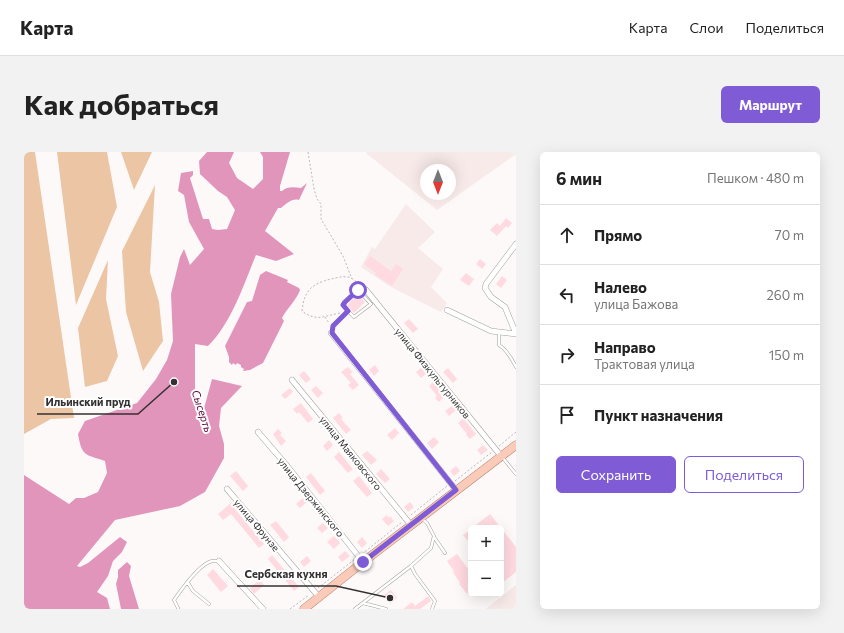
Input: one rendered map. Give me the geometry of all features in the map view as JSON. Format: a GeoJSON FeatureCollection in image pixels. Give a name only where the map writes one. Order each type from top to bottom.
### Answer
{"type":"FeatureCollection","features":[{"type":"Feature","properties":{"kind":"main road"},"geometry":{"type":"LineString","coordinates":[[304,609],[516,445]]}},
{"type":"Feature","properties":{"kind":"street"},"geometry":{"type":"LineString","coordinates":[[446,310],[491,331],[516,334],[505,307],[491,297],[485,288],[486,284],[516,244]]}},
{"type":"Feature","properties":{"kind":"street","name":"улица Физкультурников"},"geometry":{"type":"LineString","coordinates":[[366,290],[501,456]]}},
{"type":"Feature","properties":{"kind":"street"},"geometry":{"type":"LineString","coordinates":[[332,331],[456,490]]}},
{"type":"Feature","properties":{"kind":"street","name":"улица Маяковского"},"geometry":{"type":"LineString","coordinates":[[292,380],[411,525]]}},
{"type":"Feature","properties":{"kind":"street","name":"улица Дзержинского"},"geometry":{"type":"LineString","coordinates":[[258,432],[288,467],[363,562]]}},
{"type":"Feature","properties":{"kind":"street","name":"улица Фрунзе"},"geometry":{"type":"LineString","coordinates":[[227,489],[319,597]]}},
{"type":"Feature","properties":{"kind":"street"},"geometry":{"type":"LineString","coordinates":[[219,561],[263,609]]}},
{"type":"Feature","properties":{"kind":"lane"},"geometry":{"type":"LineString","coordinates":[[358,290],[371,304],[354,317],[347,312],[343,305],[358,290]]}},
{"type":"Feature","properties":{"kind":"lane"},"geometry":{"type":"LineString","coordinates":[[332,331],[333,326],[347,312]]}},
{"type":"Feature","properties":{"kind":"lane"},"geometry":{"type":"LineString","coordinates":[[499,332],[499,345],[503,347],[516,367]]}},
{"type":"Feature","properties":{"kind":"lane"},"geometry":{"type":"LineString","coordinates":[[501,456],[516,474]]}},
{"type":"Feature","properties":{"kind":"lane"},"geometry":{"type":"LineString","coordinates":[[421,518],[426,523],[445,553]]}},
{"type":"Feature","properties":{"kind":"lane"},"geometry":{"type":"LineString","coordinates":[[355,609],[411,566],[431,548],[434,536]]}},
{"type":"Feature","properties":{"kind":"lane"},"geometry":{"type":"LineString","coordinates":[[178,608],[174,600],[195,574],[212,561],[219,561]]}},
{"type":"Feature","properties":{"kind":"lane"},"geometry":{"type":"LineString","coordinates":[[411,566],[415,574],[435,601],[432,609]]}},
{"type":"Feature","properties":{"kind":"lane"},"geometry":{"type":"LineString","coordinates":[[188,583],[193,591],[208,604]]}},
{"type":"Feature","properties":{"kind":"lane"},"geometry":{"type":"LineString","coordinates":[[363,603],[386,609]]}},
{"type":"Feature","properties":{"kind":"path"},"geometry":{"type":"LineString","coordinates":[[308,152],[314,189],[317,199],[321,204],[322,219],[343,256],[352,279]]}},
{"type":"Feature","properties":{"kind":"path"},"geometry":{"type":"LineString","coordinates":[[347,312],[316,318],[308,316],[302,311],[303,302],[307,292],[314,285],[322,281],[347,277],[366,290]]}},
{"type":"Feature","properties":{"kind":"path"},"geometry":{"type":"LineString","coordinates":[[325,317],[332,331]]}},
{"type":"Feature","properties":{"kind":"shaded area"},"geometry":{"type":"Polygon","coordinates":[[[24,152],[35,152],[74,418],[51,419],[24,434],[24,152]]]}},
{"type":"Feature","properties":{"kind":"shaded area"},"geometry":{"type":"Polygon","coordinates":[[[57,152],[107,152],[117,207],[76,305],[57,152]]]}},
{"type":"Feature","properties":{"kind":"shaded area"},"geometry":{"type":"Polygon","coordinates":[[[121,152],[152,152],[134,190],[121,152]]]}},
{"type":"Feature","properties":{"kind":"shaded area"},"geometry":{"type":"Polygon","coordinates":[[[516,152],[516,154],[456,197],[456,164],[420,164],[420,196],[366,153],[516,152]]]}},
{"type":"Feature","properties":{"kind":"shaded area"},"geometry":{"type":"Polygon","coordinates":[[[155,185],[150,272],[159,302],[163,341],[143,371],[126,312],[122,251],[155,185]]]}},
{"type":"Feature","properties":{"kind":"shaded area"},"geometry":{"type":"Polygon","coordinates":[[[425,200],[451,200],[437,210],[425,200]]]}},
{"type":"Feature","properties":{"kind":"shaded area"},"geometry":{"type":"Polygon","coordinates":[[[406,204],[435,232],[418,248],[443,269],[431,287],[447,303],[441,312],[391,287],[361,267],[372,247],[375,249],[406,204]]]}},
{"type":"Feature","properties":{"kind":"shaded area"},"geometry":{"type":"Polygon","coordinates":[[[108,260],[106,299],[118,356],[107,381],[85,387],[78,328],[108,260]]]}},
{"type":"Feature","properties":{"kind":"shaded area"},"geometry":{"type":"Polygon","coordinates":[[[516,585],[516,609],[486,609],[501,597],[504,597],[504,595],[516,585]]]}},
{"type":"Feature","properties":{"kind":"water","name":"Сысерть"},"geometry":{"type":"Polygon","coordinates":[[[207,152],[234,152],[229,163],[237,178],[253,189],[263,179],[263,157],[260,152],[290,152],[280,186],[280,191],[293,187],[301,188],[307,183],[299,200],[292,201],[281,208],[278,208],[265,231],[294,254],[276,261],[256,255],[242,291],[224,327],[208,346],[195,344],[195,395],[203,412],[212,379],[242,386],[221,408],[219,426],[224,444],[224,458],[205,492],[180,506],[115,520],[77,566],[80,567],[88,563],[120,537],[127,542],[122,552],[113,561],[108,576],[97,592],[107,598],[110,609],[24,609],[24,475],[69,504],[76,498],[84,498],[98,492],[107,473],[105,461],[86,454],[83,451],[78,434],[85,421],[137,403],[156,379],[167,360],[173,341],[171,294],[180,257],[184,249],[190,265],[204,249],[189,222],[184,195],[178,191],[181,173],[193,171],[193,175],[190,178],[203,219],[209,219],[212,229],[227,229],[235,210],[227,197],[218,191],[200,174],[199,161],[207,152]]]}},
{"type":"Feature","properties":{"kind":"water"},"geometry":{"type":"Polygon","coordinates":[[[266,271],[288,280],[287,282],[300,290],[282,318],[284,321],[263,363],[250,370],[243,371],[244,369],[241,365],[237,363],[236,365],[233,363],[232,365],[229,362],[229,357],[225,346],[247,302],[252,301],[260,275],[266,271]]]}},
{"type":"Feature","properties":{"kind":"water"},"geometry":{"type":"Polygon","coordinates":[[[127,562],[131,566],[129,576],[139,609],[121,609],[116,584],[118,570],[127,562]]]}},
{"type":"Feature","properties":{"kind":"building"},"geometry":{"type":"Polygon","coordinates":[[[506,218],[512,223],[508,228],[506,226],[497,236],[490,230],[497,223],[500,226],[506,218]]]}},
{"type":"Feature","properties":{"kind":"building"},"geometry":{"type":"Polygon","coordinates":[[[370,256],[391,271],[396,264],[403,269],[392,286],[375,275],[376,273],[364,264],[370,256]]]}},
{"type":"Feature","properties":{"kind":"building"},"geometry":{"type":"Polygon","coordinates":[[[480,259],[486,264],[482,269],[476,264],[480,259]]]}},
{"type":"Feature","properties":{"kind":"building"},"geometry":{"type":"Polygon","coordinates":[[[466,273],[474,279],[469,286],[460,280],[466,273]]]}},
{"type":"Feature","properties":{"kind":"building"},"geometry":{"type":"Polygon","coordinates":[[[502,276],[507,280],[501,288],[496,284],[502,276]]]}},
{"type":"Feature","properties":{"kind":"building"},"geometry":{"type":"Polygon","coordinates":[[[358,294],[365,302],[354,313],[347,305],[358,294]]]}},
{"type":"Feature","properties":{"kind":"building"},"geometry":{"type":"Polygon","coordinates":[[[409,319],[418,329],[413,333],[404,323],[409,319]]]}},
{"type":"Feature","properties":{"kind":"building"},"geometry":{"type":"Polygon","coordinates":[[[375,365],[379,371],[374,376],[369,370],[375,365]]]}},
{"type":"Feature","properties":{"kind":"building"},"geometry":{"type":"Polygon","coordinates":[[[348,367],[353,372],[350,374],[359,385],[353,390],[348,385],[351,383],[341,372],[348,367]]]}},
{"type":"Feature","properties":{"kind":"building"},"geometry":{"type":"Polygon","coordinates":[[[422,367],[427,373],[421,378],[416,372],[422,367]]]}},
{"type":"Feature","properties":{"kind":"building"},"geometry":{"type":"Polygon","coordinates":[[[448,368],[457,379],[453,383],[443,372],[448,368]]]}},
{"type":"Feature","properties":{"kind":"building"},"geometry":{"type":"Polygon","coordinates":[[[304,371],[311,379],[306,383],[299,375],[304,371]]]}},
{"type":"Feature","properties":{"kind":"building"},"geometry":{"type":"Polygon","coordinates":[[[433,382],[445,396],[439,402],[435,398],[437,396],[429,386],[433,382]]]}},
{"type":"Feature","properties":{"kind":"building"},"geometry":{"type":"Polygon","coordinates":[[[316,386],[323,393],[318,398],[311,390],[316,386]]]}},
{"type":"Feature","properties":{"kind":"building"},"geometry":{"type":"Polygon","coordinates":[[[290,388],[293,392],[285,399],[281,395],[290,388]]]}},
{"type":"Feature","properties":{"kind":"building"},"geometry":{"type":"Polygon","coordinates":[[[301,403],[313,419],[308,423],[299,412],[297,414],[293,409],[301,403]]]}},
{"type":"Feature","properties":{"kind":"building"},"geometry":{"type":"Polygon","coordinates":[[[452,406],[456,410],[449,416],[445,411],[452,406]]]}},
{"type":"Feature","properties":{"kind":"building"},"geometry":{"type":"Polygon","coordinates":[[[339,413],[343,418],[341,419],[351,430],[346,434],[333,418],[339,413]]]}},
{"type":"Feature","properties":{"kind":"building"},"geometry":{"type":"Polygon","coordinates":[[[463,418],[476,434],[470,439],[458,423],[463,418]]]}},
{"type":"Feature","properties":{"kind":"building"},"geometry":{"type":"Polygon","coordinates":[[[395,428],[399,433],[392,440],[387,435],[395,428]]]}},
{"type":"Feature","properties":{"kind":"building"},"geometry":{"type":"Polygon","coordinates":[[[278,429],[282,433],[280,435],[286,441],[281,446],[273,434],[278,429]]]}},
{"type":"Feature","properties":{"kind":"building"},"geometry":{"type":"Polygon","coordinates":[[[434,437],[439,442],[432,449],[427,443],[434,437]]]}},
{"type":"Feature","properties":{"kind":"building"},"geometry":{"type":"Polygon","coordinates":[[[329,440],[333,445],[327,451],[323,446],[329,440]]]}},
{"type":"Feature","properties":{"kind":"building"},"geometry":{"type":"Polygon","coordinates":[[[483,445],[488,450],[481,455],[477,450],[483,445]]]}},
{"type":"Feature","properties":{"kind":"building"},"geometry":{"type":"Polygon","coordinates":[[[367,451],[377,460],[371,465],[362,455],[367,451]]]}},
{"type":"Feature","properties":{"kind":"building"},"geometry":{"type":"Polygon","coordinates":[[[339,452],[353,469],[348,473],[334,457],[339,452]]]}},
{"type":"Feature","properties":{"kind":"building"},"geometry":{"type":"Polygon","coordinates":[[[456,466],[460,471],[454,476],[450,471],[456,466]]]}},
{"type":"Feature","properties":{"kind":"building"},"geometry":{"type":"Polygon","coordinates":[[[381,469],[390,479],[385,483],[376,474],[381,469]]]}},
{"type":"Feature","properties":{"kind":"building"},"geometry":{"type":"Polygon","coordinates":[[[236,471],[248,486],[243,491],[230,476],[236,471]]]}},
{"type":"Feature","properties":{"kind":"building"},"geometry":{"type":"Polygon","coordinates":[[[311,473],[325,491],[320,495],[306,477],[311,473]]]}},
{"type":"Feature","properties":{"kind":"building"},"geometry":{"type":"Polygon","coordinates":[[[359,476],[372,493],[367,497],[353,481],[359,476]]]}},
{"type":"Feature","properties":{"kind":"building"},"geometry":{"type":"Polygon","coordinates":[[[303,498],[307,502],[300,508],[296,504],[303,498]]]}},
{"type":"Feature","properties":{"kind":"building"},"geometry":{"type":"Polygon","coordinates":[[[232,502],[236,507],[234,508],[264,544],[259,548],[231,514],[223,520],[218,514],[232,502]]]}},
{"type":"Feature","properties":{"kind":"building"},"geometry":{"type":"Polygon","coordinates":[[[410,502],[414,507],[408,512],[404,507],[410,502]]]}},
{"type":"Feature","properties":{"kind":"building"},"geometry":{"type":"Polygon","coordinates":[[[490,514],[499,525],[476,525],[490,514]]]}},
{"type":"Feature","properties":{"kind":"building"},"geometry":{"type":"Polygon","coordinates":[[[387,515],[394,521],[388,526],[382,519],[387,515]]]}},
{"type":"Feature","properties":{"kind":"building"},"geometry":{"type":"Polygon","coordinates":[[[276,521],[289,537],[284,542],[270,525],[276,521]]]}},
{"type":"Feature","properties":{"kind":"building"},"geometry":{"type":"Polygon","coordinates":[[[323,523],[328,528],[322,533],[317,528],[323,523]]]}},
{"type":"Feature","properties":{"kind":"building"},"geometry":{"type":"Polygon","coordinates":[[[468,531],[468,541],[463,535],[468,531]]]}},
{"type":"Feature","properties":{"kind":"building"},"geometry":{"type":"Polygon","coordinates":[[[504,532],[516,547],[516,572],[504,582],[504,532]]]}},
{"type":"Feature","properties":{"kind":"building"},"geometry":{"type":"Polygon","coordinates":[[[334,536],[340,543],[334,549],[327,542],[334,536]]]}},
{"type":"Feature","properties":{"kind":"building"},"geometry":{"type":"Polygon","coordinates":[[[362,537],[367,543],[362,548],[357,542],[362,537]]]}},
{"type":"Feature","properties":{"kind":"building"},"geometry":{"type":"Polygon","coordinates":[[[345,551],[350,556],[342,562],[338,557],[345,551]]]}},
{"type":"Feature","properties":{"kind":"building"},"geometry":{"type":"Polygon","coordinates":[[[457,554],[468,569],[467,594],[459,584],[460,583],[453,572],[454,571],[447,561],[457,554]]]}},
{"type":"Feature","properties":{"kind":"building"},"geometry":{"type":"Polygon","coordinates":[[[272,555],[299,587],[294,591],[268,559],[272,555]]]}},
{"type":"Feature","properties":{"kind":"building"},"geometry":{"type":"Polygon","coordinates":[[[307,556],[311,561],[304,567],[300,562],[307,556]]]}},
{"type":"Feature","properties":{"kind":"building"},"geometry":{"type":"Polygon","coordinates":[[[213,569],[228,586],[221,592],[207,575],[213,569]]]}},
{"type":"Feature","properties":{"kind":"building"},"geometry":{"type":"Polygon","coordinates":[[[260,579],[264,585],[254,594],[250,588],[260,579]]]}},
{"type":"Feature","properties":{"kind":"building"},"geometry":{"type":"Polygon","coordinates":[[[391,590],[397,598],[390,604],[383,596],[391,590]]]}},
{"type":"Feature","properties":{"kind":"building"},"geometry":{"type":"Polygon","coordinates":[[[428,596],[431,601],[420,609],[403,609],[412,602],[415,606],[428,596]]]}},
{"type":"Feature","properties":{"kind":"place","name":"Ильинский пруд"},"geometry":{"type":"Point","coordinates":[174,382]}},
{"type":"Feature","properties":{"kind":"place","name":"Сербская кухня"},"geometry":{"type":"Point","coordinates":[390,598]}},
{"type":"Feature","properties":{"kind":"route"},"geometry":{"type":"LineString","coordinates":[[358,290],[343,305],[348,311],[333,326],[332,333],[456,490],[363,562]]}}]}
